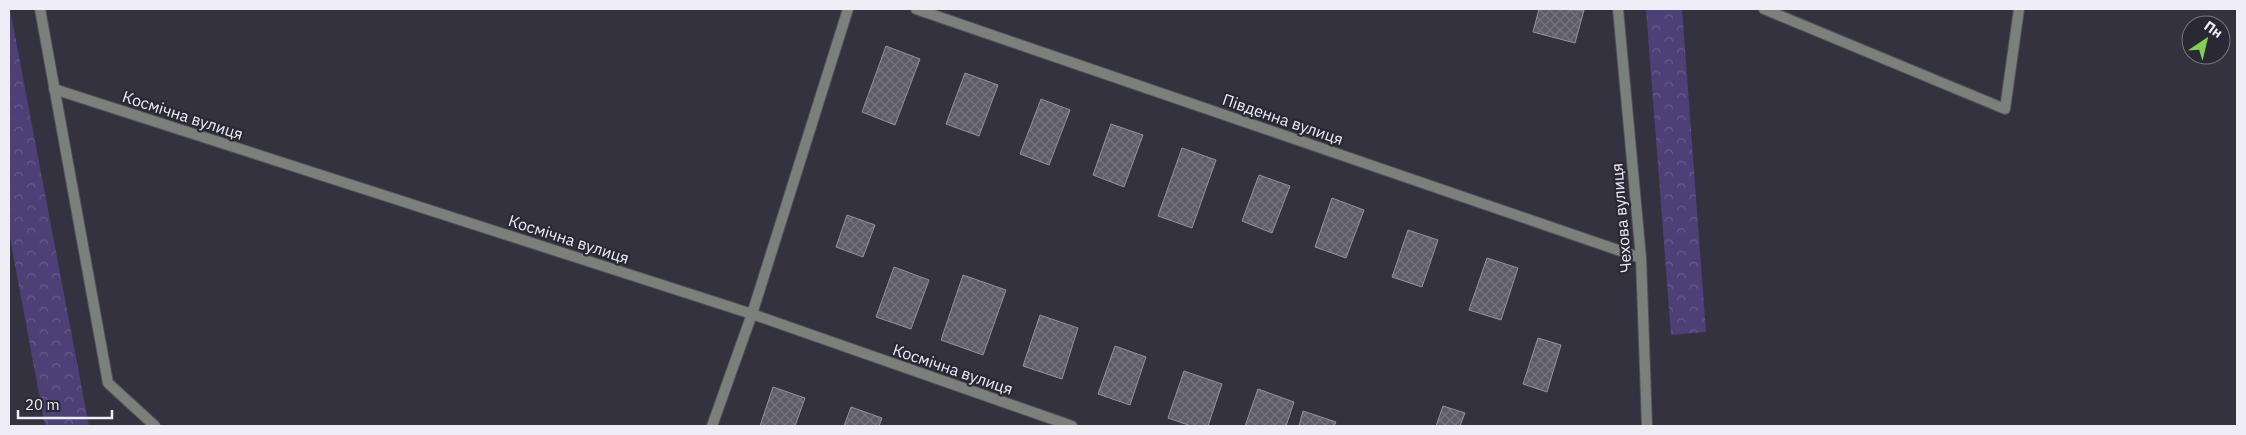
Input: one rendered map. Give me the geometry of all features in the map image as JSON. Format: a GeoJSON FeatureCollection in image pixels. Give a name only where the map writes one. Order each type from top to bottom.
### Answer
{"type":"FeatureCollection","features":[{"type":"Feature","properties":{"kind":"street"},"geometry":{"type":"LineString","coordinates":[[40,9],[108,383],[155,426]]}},
{"type":"Feature","properties":{"kind":"street"},"geometry":{"type":"LineString","coordinates":[[712,426],[752,314],[848,9]]}},
{"type":"Feature","properties":{"kind":"street","name":"Південна вулиця"},"geometry":{"type":"LineString","coordinates":[[916,9],[1641,258]]}},
{"type":"Feature","properties":{"kind":"street","name":"Чехова вулиця"},"geometry":{"type":"LineString","coordinates":[[1618,9],[1641,258],[1647,426]]}},
{"type":"Feature","properties":{"kind":"street"},"geometry":{"type":"LineString","coordinates":[[1764,9],[2005,109],[2019,9]]}},
{"type":"Feature","properties":{"kind":"street","name":"Космічна вулиця"},"geometry":{"type":"LineString","coordinates":[[54,89],[752,314],[1072,426]]}},
{"type":"Feature","properties":{"kind":"green space"},"geometry":{"type":"Polygon","coordinates":[[[9,9],[89,426],[45,426],[9,233],[9,9]]]}},
{"type":"Feature","properties":{"kind":"green space"},"geometry":{"type":"Polygon","coordinates":[[[1646,9],[1682,9],[1706,332],[1671,335],[1646,9]]]}},
{"type":"Feature","properties":{"kind":"building"},"geometry":{"type":"Polygon","coordinates":[[[1539,9],[1584,10],[1575,43],[1533,32],[1539,9]]]}},
{"type":"Feature","properties":{"kind":"building"},"geometry":{"type":"Polygon","coordinates":[[[886,46],[920,59],[895,125],[862,112],[886,46]]]}},
{"type":"Feature","properties":{"kind":"building"},"geometry":{"type":"Polygon","coordinates":[[[965,73],[998,85],[979,136],[946,124],[965,73]]]}},
{"type":"Feature","properties":{"kind":"building"},"geometry":{"type":"Polygon","coordinates":[[[1041,99],[1070,110],[1049,165],[1020,154],[1041,99]]]}},
{"type":"Feature","properties":{"kind":"building"},"geometry":{"type":"Polygon","coordinates":[[[1111,124],[1143,135],[1124,187],[1093,175],[1111,124]]]}},
{"type":"Feature","properties":{"kind":"building"},"geometry":{"type":"Polygon","coordinates":[[[1182,148],[1216,160],[1192,228],[1158,216],[1182,148]]]}},
{"type":"Feature","properties":{"kind":"building"},"geometry":{"type":"Polygon","coordinates":[[[1259,175],[1290,186],[1272,233],[1242,221],[1259,175]]]}},
{"type":"Feature","properties":{"kind":"building"},"geometry":{"type":"Polygon","coordinates":[[[1332,198],[1364,210],[1346,258],[1315,247],[1332,198]]]}},
{"type":"Feature","properties":{"kind":"building"},"geometry":{"type":"Polygon","coordinates":[[[847,215],[875,225],[863,257],[836,247],[847,215]]]}},
{"type":"Feature","properties":{"kind":"building"},"geometry":{"type":"Polygon","coordinates":[[[1408,230],[1438,240],[1422,287],[1392,277],[1408,230]]]}},
{"type":"Feature","properties":{"kind":"building"},"geometry":{"type":"Polygon","coordinates":[[[1487,258],[1518,268],[1501,320],[1469,310],[1487,258]]]}},
{"type":"Feature","properties":{"kind":"building"},"geometry":{"type":"Polygon","coordinates":[[[894,267],[929,280],[911,329],[876,317],[894,267]]]}},
{"type":"Feature","properties":{"kind":"building"},"geometry":{"type":"Polygon","coordinates":[[[963,275],[1006,290],[983,355],[941,340],[963,275]]]}},
{"type":"Feature","properties":{"kind":"building"},"geometry":{"type":"Polygon","coordinates":[[[1040,315],[1078,328],[1062,379],[1023,366],[1040,315]]]}},
{"type":"Feature","properties":{"kind":"building"},"geometry":{"type":"Polygon","coordinates":[[[1538,338],[1561,345],[1547,392],[1523,384],[1538,338]]]}},
{"type":"Feature","properties":{"kind":"building"},"geometry":{"type":"Polygon","coordinates":[[[1115,346],[1146,357],[1130,405],[1098,394],[1115,346]]]}},
{"type":"Feature","properties":{"kind":"building"},"geometry":{"type":"Polygon","coordinates":[[[1184,371],[1222,384],[1208,426],[1191,426],[1168,418],[1184,371]]]}},
{"type":"Feature","properties":{"kind":"building"},"geometry":{"type":"Polygon","coordinates":[[[773,387],[805,398],[795,426],[760,426],[773,387]]]}},
{"type":"Feature","properties":{"kind":"building"},"geometry":{"type":"Polygon","coordinates":[[[1258,389],[1294,402],[1286,426],[1245,426],[1258,389]]]}},
{"type":"Feature","properties":{"kind":"building"},"geometry":{"type":"Polygon","coordinates":[[[1443,406],[1465,413],[1460,426],[1436,426],[1443,406]]]}},
{"type":"Feature","properties":{"kind":"building"},"geometry":{"type":"Polygon","coordinates":[[[851,407],[882,418],[879,426],[844,426],[851,407]]]}},
{"type":"Feature","properties":{"kind":"building"},"geometry":{"type":"Polygon","coordinates":[[[1303,411],[1336,422],[1334,426],[1299,426],[1303,411]]]}}]}
